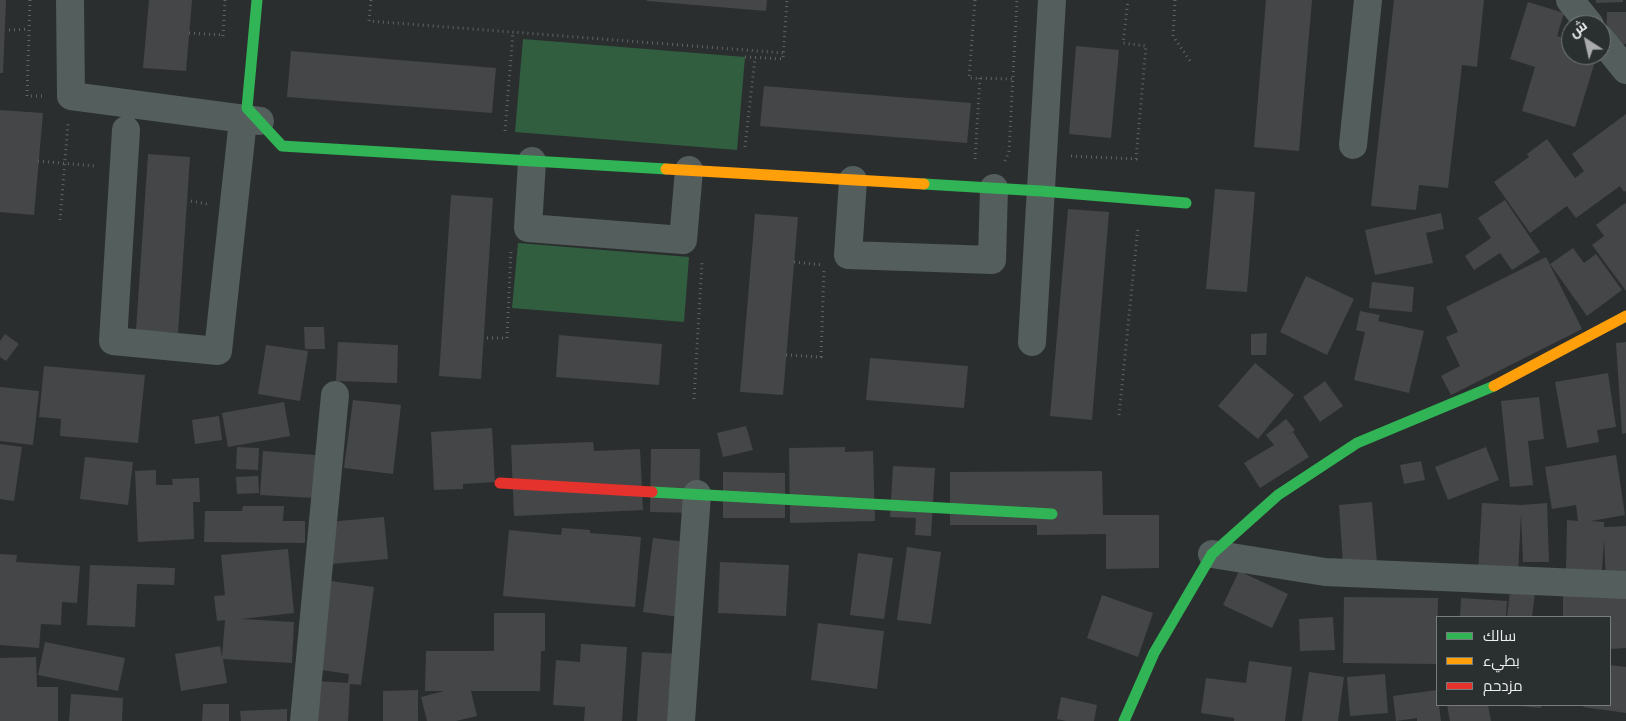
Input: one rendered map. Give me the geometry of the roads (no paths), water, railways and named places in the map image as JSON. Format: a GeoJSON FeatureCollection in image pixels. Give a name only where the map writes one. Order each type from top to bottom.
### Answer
{"type":"FeatureCollection","features":[{"type":"Feature","properties":{"kind":"street"},"geometry":{"type":"LineString","coordinates":[[70,0],[71,96],[251,120],[282,146],[852,180],[998,178],[1041,191],[1186,202]]}},
{"type":"Feature","properties":{"kind":"street"},"geometry":{"type":"LineString","coordinates":[[126,130],[113,341],[218,351],[251,120],[247,108],[258,0]]}},
{"type":"Feature","properties":{"kind":"street"},"geometry":{"type":"LineString","coordinates":[[1032,342],[1052,0]]}},
{"type":"Feature","properties":{"kind":"street"},"geometry":{"type":"LineString","coordinates":[[1353,145],[1368,0]]}},
{"type":"Feature","properties":{"kind":"street"},"geometry":{"type":"LineString","coordinates":[[1570,0],[1582,15]]}},
{"type":"Feature","properties":{"kind":"street"},"geometry":{"type":"LineString","coordinates":[[1611,51],[1626,70]]}},
{"type":"Feature","properties":{"kind":"street"},"geometry":{"type":"LineString","coordinates":[[532,160],[528,228],[683,240],[689,170]]}},
{"type":"Feature","properties":{"kind":"street"},"geometry":{"type":"LineString","coordinates":[[852,180],[848,255],[992,260],[998,178]]}},
{"type":"Feature","properties":{"kind":"street"},"geometry":{"type":"LineString","coordinates":[[1124,721],[1154,652],[1212,554],[1278,495],[1357,443],[1506,381],[1626,316]]}},
{"type":"Feature","properties":{"kind":"street"},"geometry":{"type":"LineString","coordinates":[[304,721],[335,395]]}},
{"type":"Feature","properties":{"kind":"street"},"geometry":{"type":"LineString","coordinates":[[500,483],[1052,514]]}},
{"type":"Feature","properties":{"kind":"street"},"geometry":{"type":"LineString","coordinates":[[681,721],[697,494]]}},
{"type":"Feature","properties":{"kind":"street"},"geometry":{"type":"LineString","coordinates":[[1212,554],[1324,572],[1626,585]]}}]}
